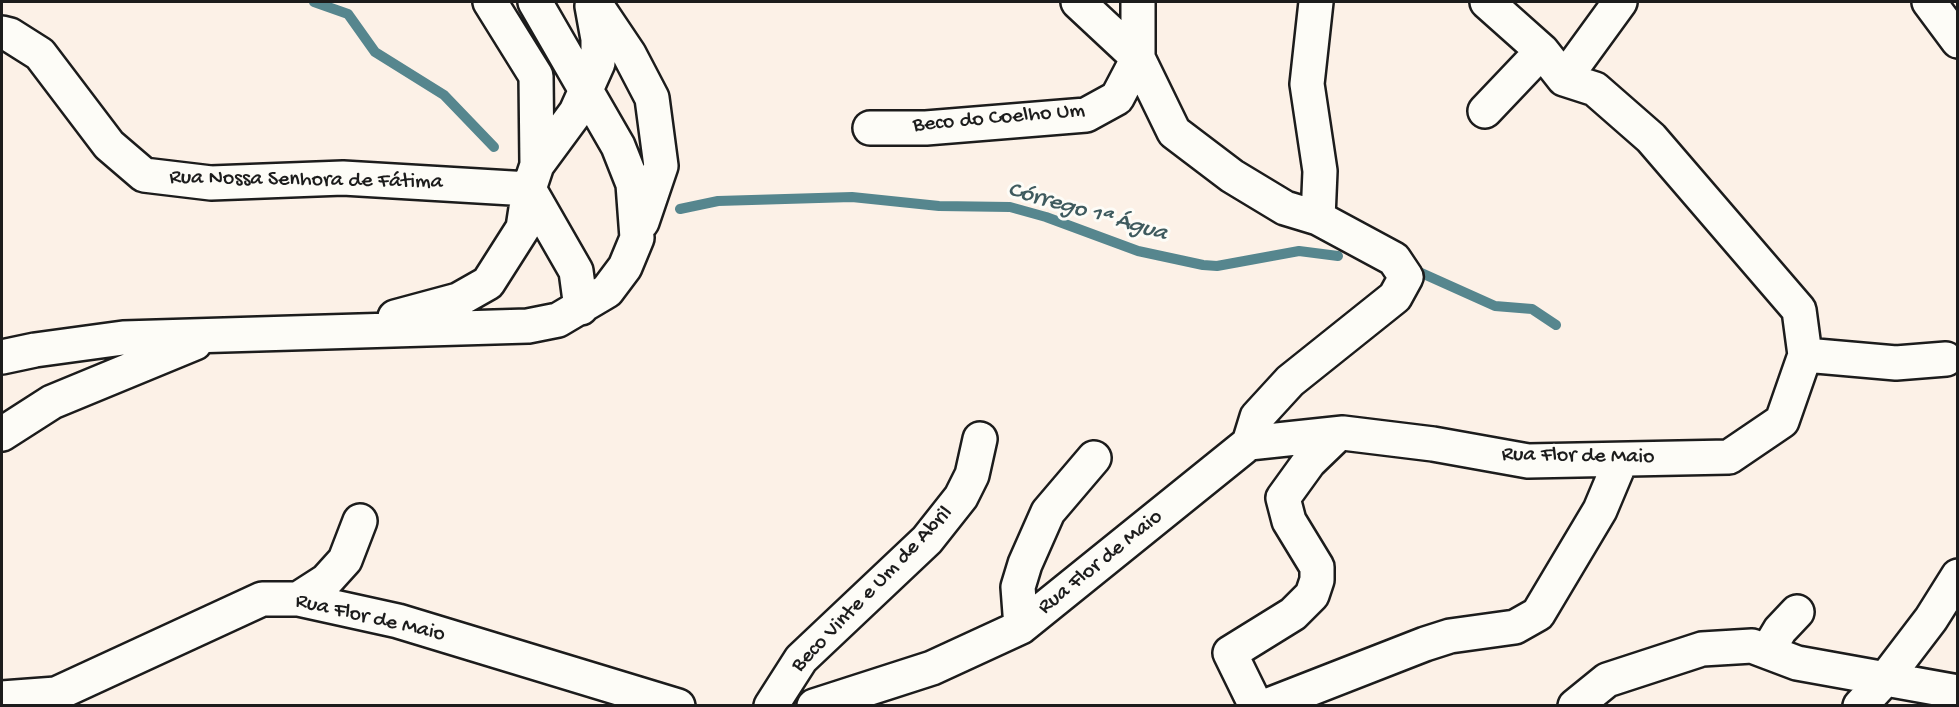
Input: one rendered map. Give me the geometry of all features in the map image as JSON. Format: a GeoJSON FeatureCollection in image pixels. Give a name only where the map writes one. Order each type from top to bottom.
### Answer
{"type":"FeatureCollection","features":[{"type":"Feature","properties":{"kind":"street"},"geometry":{"type":"LineString","coordinates":[[313,331],[417,313],[458,300],[488,283],[523,228],[533,177],[536,76],[490,2]]}},
{"type":"Feature","properties":{"kind":"street"},"geometry":{"type":"LineString","coordinates":[[535,2],[618,146],[633,184],[637,238]]}},
{"type":"Feature","properties":{"kind":"street"},"geometry":{"type":"LineString","coordinates":[[533,177],[576,111],[598,63],[598,39],[592,2]]}},
{"type":"Feature","properties":{"kind":"street"},"geometry":{"type":"LineString","coordinates":[[2,357],[123,338],[209,337],[313,331],[498,329],[558,320],[581,308],[608,291],[625,267],[661,166],[652,98],[629,54],[592,2]]}},
{"type":"Feature","properties":{"kind":"street"},"geometry":{"type":"LineString","coordinates":[[1078,2],[1138,58],[1174,132],[1232,176],[1284,208],[1318,218],[1394,259],[1406,277],[1395,297],[1290,381],[1257,417],[1249,442]]}},
{"type":"Feature","properties":{"kind":"street"},"geometry":{"type":"LineString","coordinates":[[1138,2],[1138,58]]}},
{"type":"Feature","properties":{"kind":"street"},"geometry":{"type":"LineString","coordinates":[[1316,2],[1307,84],[1320,171],[1318,218]]}},
{"type":"Feature","properties":{"kind":"street"},"geometry":{"type":"LineString","coordinates":[[1487,2],[1542,51],[1564,79],[1620,2]]}},
{"type":"Feature","properties":{"kind":"street"},"geometry":{"type":"LineString","coordinates":[[1929,2],[1958,41]]}},
{"type":"Feature","properties":{"kind":"street","name":"Rua Nossa Senhora de Fátima"},"geometry":{"type":"LineString","coordinates":[[2,33],[10,35],[40,54],[109,145],[144,176],[211,183],[343,178],[533,177]]}},
{"type":"Feature","properties":{"kind":"street"},"geometry":{"type":"LineString","coordinates":[[1485,111],[1542,51]]}},
{"type":"Feature","properties":{"kind":"street","name":"Beco do Coelho Um"},"geometry":{"type":"LineString","coordinates":[[870,128],[926,128],[1086,115],[1117,98],[1138,58]]}},
{"type":"Feature","properties":{"kind":"street","name":"Rua Flor de Maio"},"geometry":{"type":"LineString","coordinates":[[814,705],[932,668],[1022,627],[1249,442],[1338,434],[1433,444],[1528,461],[1729,457],[1782,421],[1805,355],[1799,310],[1770,273],[1651,138],[1595,89],[1564,79]]}},
{"type":"Feature","properties":{"kind":"street"},"geometry":{"type":"LineString","coordinates":[[533,177],[576,271],[581,308]]}},
{"type":"Feature","properties":{"kind":"street"},"geometry":{"type":"LineString","coordinates":[[488,283],[498,329]]}},
{"type":"Feature","properties":{"kind":"street"},"geometry":{"type":"LineString","coordinates":[[2,434],[52,402],[209,337]]}},
{"type":"Feature","properties":{"kind":"street"},"geometry":{"type":"LineString","coordinates":[[1805,355],[1896,363],[1946,359]]}},
{"type":"Feature","properties":{"kind":"street"},"geometry":{"type":"LineString","coordinates":[[1256,705],[1230,653],[1293,614],[1312,595],[1317,580],[1317,567],[1289,521],[1283,498],[1309,462],[1338,434]]}},
{"type":"Feature","properties":{"kind":"street","name":"Beco Vinte e Um de Abril"},"geometry":{"type":"LineString","coordinates":[[771,705],[801,659],[927,540],[961,497],[972,475],[980,439]]}},
{"type":"Feature","properties":{"kind":"street"},"geometry":{"type":"LineString","coordinates":[[1022,627],[1018,587],[1025,564],[1048,513],[1094,458]]}},
{"type":"Feature","properties":{"kind":"street"},"geometry":{"type":"LineString","coordinates":[[1266,705],[1425,644],[1450,636],[1515,627],[1538,614],[1600,510],[1621,460]]}},
{"type":"Feature","properties":{"kind":"street"},"geometry":{"type":"LineString","coordinates":[[298,599],[326,581],[345,560],[360,521]]}},
{"type":"Feature","properties":{"kind":"street"},"geometry":{"type":"LineString","coordinates":[[1860,705],[1886,678],[1931,619],[1958,576]]}},
{"type":"Feature","properties":{"kind":"street","name":"Rua Flor de Maio"},"geometry":{"type":"LineString","coordinates":[[16,700],[57,700],[262,599],[298,599],[398,621],[678,705]]}},
{"type":"Feature","properties":{"kind":"street"},"geometry":{"type":"LineString","coordinates":[[1768,650],[1780,630],[1797,612]]}},
{"type":"Feature","properties":{"kind":"street"},"geometry":{"type":"LineString","coordinates":[[1575,705],[1607,681],[1702,649],[1752,646],[1768,650],[1797,663],[1837,673],[1886,678],[1958,692]]}},
{"type":"Feature","properties":{"kind":"waterway","name":"Córrego 1ª Água"},"geometry":{"type":"LineString","coordinates":[[314,2],[348,14],[375,52],[444,95],[494,147]]}},
{"type":"Feature","properties":{"kind":"waterway","name":"Córrego 1ª Água"},"geometry":{"type":"LineString","coordinates":[[680,209],[718,201],[852,197],[939,206],[1010,207],[1046,217],[1138,251],[1203,265],[1217,266],[1299,251],[1338,256]]}},
{"type":"Feature","properties":{"kind":"waterway","name":"Córrego 1ª Água"},"geometry":{"type":"LineString","coordinates":[[1417,271],[1495,306],[1532,309],[1556,325]]}}]}
